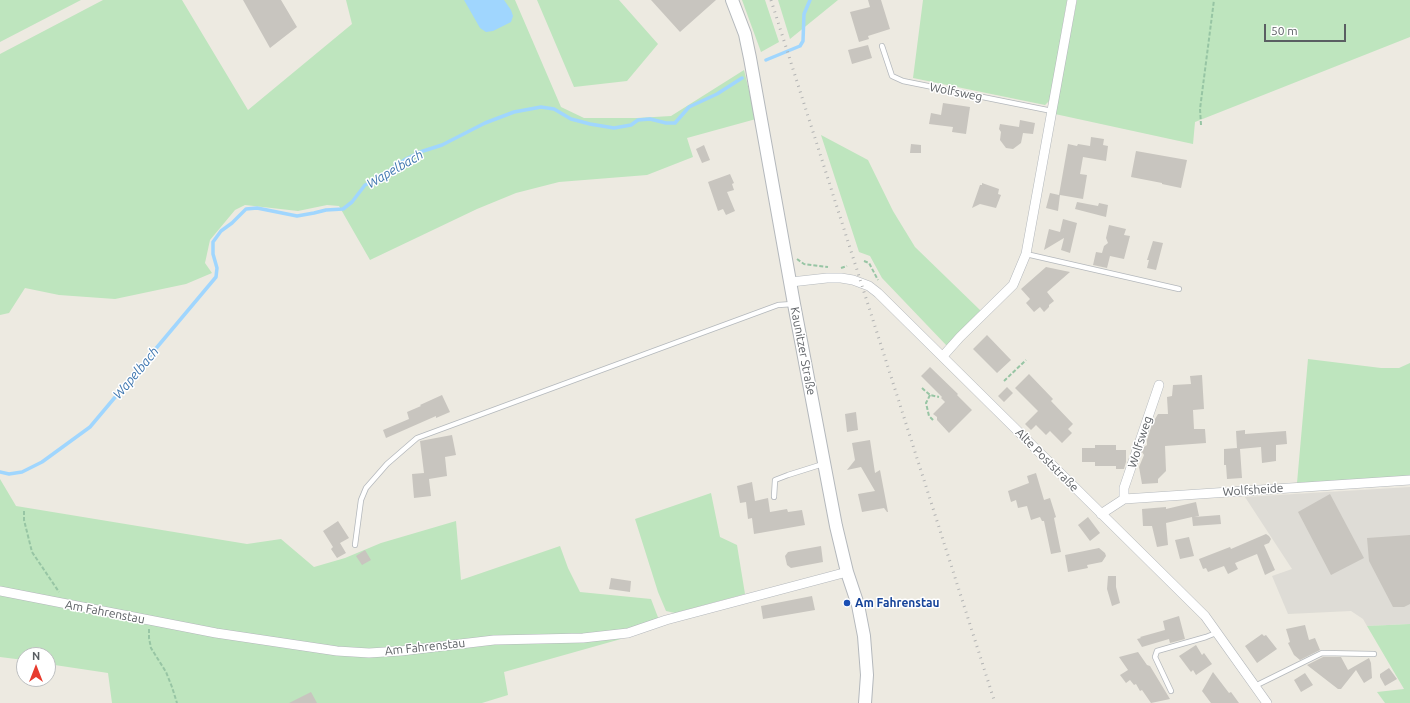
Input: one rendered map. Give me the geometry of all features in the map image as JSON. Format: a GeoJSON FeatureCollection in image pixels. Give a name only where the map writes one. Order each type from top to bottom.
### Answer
{"type":"FeatureCollection","features":[{"type":"Feature","properties":{"kind":"street","name":"Kaunitzer Straße"},"geometry":{"type":"LineString","coordinates":[[732,0],[745,34],[750,58],[836,526],[847,572],[858,605],[864,636],[868,675],[865,703]]}},
{"type":"Feature","properties":{"kind":"street"},"geometry":{"type":"LineString","coordinates":[[943,356],[960,337],[1013,285],[1026,254],[1072,0]]}},
{"type":"Feature","properties":{"kind":"street","name":"Alte Poststraße"},"geometry":{"type":"LineString","coordinates":[[791,282],[827,278],[853,280],[869,286],[891,305],[1205,616],[1267,703]]}},
{"type":"Feature","properties":{"kind":"street","name":"Wolfsweg"},"geometry":{"type":"LineString","coordinates":[[1124,499],[1124,488],[1159,385]]}},
{"type":"Feature","properties":{"kind":"street","name":"Wolfsheide"},"geometry":{"type":"LineString","coordinates":[[1101,514],[1124,499],[1410,480]]}},
{"type":"Feature","properties":{"kind":"street","name":"Am Fahrenstau"},"geometry":{"type":"LineString","coordinates":[[0,591],[216,633],[337,651],[369,653],[401,651],[494,640],[583,638],[628,633],[666,620],[847,572]]}},
{"type":"Feature","properties":{"kind":"lane","name":"Wolfsweg"},"geometry":{"type":"LineString","coordinates":[[882,46],[892,76],[903,81],[1052,111]]}},
{"type":"Feature","properties":{"kind":"lane"},"geometry":{"type":"LineString","coordinates":[[1026,254],[1179,290]]}},
{"type":"Feature","properties":{"kind":"lane"},"geometry":{"type":"LineString","coordinates":[[355,545],[361,500],[366,488],[387,464],[417,438],[778,306],[794,304]]}},
{"type":"Feature","properties":{"kind":"lane"},"geometry":{"type":"LineString","coordinates":[[774,497],[775,480],[825,464]]}},
{"type":"Feature","properties":{"kind":"lane"},"geometry":{"type":"LineString","coordinates":[[1171,691],[1155,657],[1157,651],[1206,637],[1216,632]]}},
{"type":"Feature","properties":{"kind":"lane"},"geometry":{"type":"LineString","coordinates":[[1255,686],[1322,653],[1374,654]]}},
{"type":"Feature","properties":{"kind":"path"},"geometry":{"type":"LineString","coordinates":[[1201,125],[1200,109],[1214,0]]}},
{"type":"Feature","properties":{"kind":"path"},"geometry":{"type":"LineString","coordinates":[[864,261],[869,263],[880,283]]}},
{"type":"Feature","properties":{"kind":"path"},"geometry":{"type":"LineString","coordinates":[[1004,381],[1026,360]]}},
{"type":"Feature","properties":{"kind":"path"},"geometry":{"type":"LineString","coordinates":[[922,388],[930,394],[939,397]]}},
{"type":"Feature","properties":{"kind":"path"},"geometry":{"type":"LineString","coordinates":[[930,394],[926,402],[929,416],[934,421]]}},
{"type":"Feature","properties":{"kind":"path"},"geometry":{"type":"LineString","coordinates":[[24,511],[24,520],[32,552],[68,604]]}},
{"type":"Feature","properties":{"kind":"path"},"geometry":{"type":"LineString","coordinates":[[150,620],[149,638],[151,648],[166,672],[177,703]]}},
{"type":"Feature","properties":{"kind":"shaded area"},"geometry":{"type":"Polygon","coordinates":[[[1410,487],[1410,624],[1367,626],[1363,619],[1351,611],[1288,614],[1272,576],[1292,569],[1245,497],[1410,487]]]}},
{"type":"Feature","properties":{"kind":"green space"},"geometry":{"type":"Polygon","coordinates":[[[0,0],[81,0],[0,42],[0,0]]]}},
{"type":"Feature","properties":{"kind":"green space"},"geometry":{"type":"Polygon","coordinates":[[[103,0],[182,0],[248,110],[352,24],[346,0],[515,0],[561,107],[584,118],[637,118],[671,116],[744,70],[756,119],[687,138],[693,157],[647,175],[559,182],[516,193],[477,209],[370,260],[339,206],[327,205],[298,211],[245,205],[235,210],[210,240],[205,263],[212,273],[186,284],[115,299],[59,295],[25,288],[9,313],[0,315],[0,54],[103,0]]]}},
{"type":"Feature","properties":{"kind":"green space"},"geometry":{"type":"Polygon","coordinates":[[[537,0],[619,0],[658,44],[627,81],[574,87],[537,0]]]}},
{"type":"Feature","properties":{"kind":"green space"},"geometry":{"type":"Polygon","coordinates":[[[742,0],[765,0],[779,42],[761,52],[742,0]]]}},
{"type":"Feature","properties":{"kind":"green space"},"geometry":{"type":"Polygon","coordinates":[[[778,0],[838,0],[790,39],[778,0]]]}},
{"type":"Feature","properties":{"kind":"green space"},"geometry":{"type":"Polygon","coordinates":[[[923,0],[1067,0],[1050,100],[1045,105],[913,78],[923,0]]]}},
{"type":"Feature","properties":{"kind":"green space"},"geometry":{"type":"Polygon","coordinates":[[[1077,0],[1410,0],[1410,37],[1195,122],[1193,144],[1055,114],[1077,0]]]}},
{"type":"Feature","properties":{"kind":"green space"},"geometry":{"type":"Polygon","coordinates":[[[821,135],[868,160],[893,211],[915,247],[981,311],[947,346],[882,278],[870,256],[859,252],[821,135]]]}},
{"type":"Feature","properties":{"kind":"green space"},"geometry":{"type":"Polygon","coordinates":[[[1308,359],[1381,368],[1399,368],[1410,363],[1410,476],[1297,483],[1308,359]]]}},
{"type":"Feature","properties":{"kind":"green space"},"geometry":{"type":"Polygon","coordinates":[[[0,479],[16,506],[247,544],[281,539],[314,567],[345,558],[381,543],[456,521],[461,580],[560,546],[568,568],[580,592],[651,599],[659,620],[624,629],[621,639],[504,672],[508,695],[482,703],[112,703],[108,673],[56,665],[56,647],[16,647],[16,659],[0,657],[0,479]]]}},
{"type":"Feature","properties":{"kind":"green space"},"geometry":{"type":"Polygon","coordinates":[[[711,493],[720,537],[737,545],[745,594],[675,613],[666,611],[658,592],[635,519],[711,493]]]}},
{"type":"Feature","properties":{"kind":"green space"},"geometry":{"type":"Polygon","coordinates":[[[1410,624],[1410,703],[1385,703],[1377,692],[1404,689],[1367,626],[1410,624]]]}},
{"type":"Feature","properties":{"kind":"water"},"geometry":{"type":"Polygon","coordinates":[[[464,0],[504,0],[513,16],[511,22],[493,31],[486,32],[480,28],[464,0]]]}},
{"type":"Feature","properties":{"kind":"building"},"geometry":{"type":"Polygon","coordinates":[[[243,0],[281,0],[297,27],[270,48],[243,0]]]}},
{"type":"Feature","properties":{"kind":"building"},"geometry":{"type":"Polygon","coordinates":[[[651,0],[716,0],[680,32],[651,0]]]}},
{"type":"Feature","properties":{"kind":"building"},"geometry":{"type":"Polygon","coordinates":[[[868,0],[881,0],[890,29],[868,36],[869,39],[859,42],[850,12],[870,7],[868,0]]]}},
{"type":"Feature","properties":{"kind":"building"},"geometry":{"type":"Polygon","coordinates":[[[868,45],[872,58],[852,64],[848,50],[868,45]]]}},
{"type":"Feature","properties":{"kind":"building"},"geometry":{"type":"Polygon","coordinates":[[[943,103],[970,107],[966,134],[952,132],[953,127],[929,124],[931,113],[941,115],[943,103]]]}},
{"type":"Feature","properties":{"kind":"building"},"geometry":{"type":"Polygon","coordinates":[[[1020,120],[1035,123],[1033,134],[1023,133],[1021,143],[1013,149],[1006,148],[1000,140],[1000,124],[1019,127],[1020,120]]]}},
{"type":"Feature","properties":{"kind":"building"},"geometry":{"type":"Polygon","coordinates":[[[1091,137],[1104,139],[1103,145],[1108,146],[1106,161],[1083,157],[1080,174],[1087,175],[1083,199],[1060,195],[1058,211],[1046,208],[1050,193],[1059,195],[1068,144],[1090,146],[1091,137]]]}},
{"type":"Feature","properties":{"kind":"building"},"geometry":{"type":"Polygon","coordinates":[[[911,144],[921,145],[921,153],[910,153],[911,144]]]}},
{"type":"Feature","properties":{"kind":"building"},"geometry":{"type":"Polygon","coordinates":[[[704,145],[710,160],[702,163],[696,149],[704,145]]]}},
{"type":"Feature","properties":{"kind":"building"},"geometry":{"type":"Polygon","coordinates":[[[1136,151],[1187,160],[1181,188],[1131,177],[1136,151]]]}},
{"type":"Feature","properties":{"kind":"building"},"geometry":{"type":"Polygon","coordinates":[[[730,174],[734,183],[732,184],[734,190],[727,192],[735,211],[726,215],[723,209],[718,211],[708,182],[730,174]]]}},
{"type":"Feature","properties":{"kind":"building"},"geometry":{"type":"Polygon","coordinates":[[[982,183],[999,189],[998,194],[1001,195],[996,208],[980,204],[972,208],[982,183]]]}},
{"type":"Feature","properties":{"kind":"building"},"geometry":{"type":"Polygon","coordinates":[[[1077,202],[1098,206],[1099,203],[1108,205],[1106,217],[1075,209],[1077,202]]]}},
{"type":"Feature","properties":{"kind":"building"},"geometry":{"type":"Polygon","coordinates":[[[1063,219],[1077,223],[1070,253],[1061,250],[1064,238],[1044,250],[1049,229],[1060,232],[1063,219]]]}},
{"type":"Feature","properties":{"kind":"building"},"geometry":{"type":"Polygon","coordinates":[[[1109,225],[1126,229],[1124,235],[1130,236],[1124,259],[1110,256],[1107,268],[1093,265],[1096,252],[1102,253],[1104,246],[1108,243],[1106,238],[1109,225]]]}},
{"type":"Feature","properties":{"kind":"building"},"geometry":{"type":"Polygon","coordinates":[[[1153,241],[1163,243],[1156,270],[1147,268],[1149,260],[1147,260],[1153,241]]]}},
{"type":"Feature","properties":{"kind":"building"},"geometry":{"type":"Polygon","coordinates":[[[1046,267],[1070,272],[1047,292],[1054,301],[1049,305],[1049,307],[1044,312],[1040,307],[1034,312],[1026,303],[1030,299],[1021,289],[1046,267]]]}},
{"type":"Feature","properties":{"kind":"building"},"geometry":{"type":"Polygon","coordinates":[[[987,335],[1011,360],[997,373],[973,349],[987,335]]]}},
{"type":"Feature","properties":{"kind":"building"},"geometry":{"type":"Polygon","coordinates":[[[930,367],[972,410],[949,433],[933,414],[945,402],[921,376],[930,367]]]}},
{"type":"Feature","properties":{"kind":"building"},"geometry":{"type":"Polygon","coordinates":[[[1029,374],[1053,399],[1051,401],[1073,424],[1068,429],[1072,433],[1062,443],[1050,431],[1046,435],[1036,425],[1031,430],[1025,424],[1038,411],[1015,388],[1029,374]]]}},
{"type":"Feature","properties":{"kind":"building"},"geometry":{"type":"Polygon","coordinates":[[[1202,375],[1204,409],[1193,410],[1194,429],[1205,429],[1206,443],[1165,446],[1166,471],[1158,479],[1158,483],[1142,484],[1139,467],[1144,455],[1142,452],[1144,447],[1147,445],[1152,424],[1158,414],[1168,414],[1167,397],[1172,396],[1173,385],[1191,384],[1190,376],[1202,375]]]}},
{"type":"Feature","properties":{"kind":"building"},"geometry":{"type":"Polygon","coordinates":[[[1007,387],[1013,393],[1004,402],[998,396],[1007,387]]]}},
{"type":"Feature","properties":{"kind":"building"},"geometry":{"type":"Polygon","coordinates":[[[442,395],[450,412],[436,418],[436,416],[386,438],[383,430],[409,419],[407,412],[442,395]]]}},
{"type":"Feature","properties":{"kind":"building"},"geometry":{"type":"Polygon","coordinates":[[[856,412],[858,430],[847,432],[845,414],[856,412]]]}},
{"type":"Feature","properties":{"kind":"building"},"geometry":{"type":"Polygon","coordinates":[[[1245,430],[1245,434],[1286,431],[1287,444],[1276,445],[1276,461],[1262,463],[1261,447],[1240,449],[1242,478],[1227,479],[1226,465],[1224,465],[1224,449],[1237,448],[1236,431],[1245,430]]]}},
{"type":"Feature","properties":{"kind":"building"},"geometry":{"type":"Polygon","coordinates":[[[452,435],[456,455],[445,457],[447,476],[429,479],[431,496],[414,498],[412,474],[424,473],[420,441],[452,435]]]}},
{"type":"Feature","properties":{"kind":"building"},"geometry":{"type":"Polygon","coordinates":[[[870,440],[875,473],[880,470],[888,512],[884,508],[862,512],[858,494],[875,491],[861,467],[847,470],[855,460],[852,443],[870,440]]]}},
{"type":"Feature","properties":{"kind":"building"},"geometry":{"type":"Polygon","coordinates":[[[1095,445],[1116,445],[1116,450],[1126,450],[1126,462],[1124,469],[1116,469],[1116,466],[1095,466],[1095,462],[1082,462],[1082,448],[1095,448],[1095,445]]]}},
{"type":"Feature","properties":{"kind":"building"},"geometry":{"type":"Polygon","coordinates":[[[1036,473],[1044,500],[1050,498],[1056,517],[1054,518],[1061,552],[1051,554],[1044,521],[1042,521],[1040,517],[1031,520],[1027,506],[1018,508],[1016,500],[1011,502],[1008,491],[1029,483],[1027,476],[1036,473]]]}},
{"type":"Feature","properties":{"kind":"building"},"geometry":{"type":"Polygon","coordinates":[[[752,482],[755,501],[768,498],[770,512],[787,509],[788,512],[802,510],[805,525],[754,534],[752,518],[748,519],[746,502],[740,503],[737,486],[752,482]]]}},
{"type":"Feature","properties":{"kind":"building"},"geometry":{"type":"Polygon","coordinates":[[[1330,494],[1364,558],[1331,575],[1298,512],[1330,494]]]}},
{"type":"Feature","properties":{"kind":"building"},"geometry":{"type":"Polygon","coordinates":[[[1196,502],[1199,516],[1194,517],[1220,515],[1221,524],[1193,526],[1192,517],[1166,523],[1168,545],[1157,547],[1152,526],[1143,526],[1142,509],[1166,507],[1166,509],[1196,502]]]}},
{"type":"Feature","properties":{"kind":"building"},"geometry":{"type":"Polygon","coordinates":[[[1088,517],[1100,533],[1090,541],[1078,525],[1088,517]]]}},
{"type":"Feature","properties":{"kind":"building"},"geometry":{"type":"Polygon","coordinates":[[[338,521],[349,538],[340,543],[346,553],[337,558],[331,549],[333,547],[323,531],[338,521]]]}},
{"type":"Feature","properties":{"kind":"building"},"geometry":{"type":"Polygon","coordinates":[[[1266,534],[1271,539],[1269,543],[1264,545],[1275,570],[1265,575],[1257,554],[1235,563],[1238,569],[1228,574],[1224,566],[1208,572],[1206,568],[1203,569],[1199,559],[1230,547],[1231,549],[1266,534]]]}},
{"type":"Feature","properties":{"kind":"building"},"geometry":{"type":"Polygon","coordinates":[[[1410,535],[1410,604],[1404,607],[1393,607],[1369,561],[1367,538],[1410,535]]]}},
{"type":"Feature","properties":{"kind":"building"},"geometry":{"type":"Polygon","coordinates":[[[1189,537],[1194,556],[1180,559],[1175,540],[1189,537]]]}},
{"type":"Feature","properties":{"kind":"building"},"geometry":{"type":"Polygon","coordinates":[[[821,546],[823,562],[791,568],[787,565],[785,556],[788,552],[821,546]]]}},
{"type":"Feature","properties":{"kind":"building"},"geometry":{"type":"Polygon","coordinates":[[[1099,548],[1105,553],[1106,556],[1102,562],[1087,565],[1088,568],[1068,572],[1065,555],[1099,548]]]}},
{"type":"Feature","properties":{"kind":"building"},"geometry":{"type":"Polygon","coordinates":[[[365,550],[371,560],[362,565],[356,556],[365,550]]]}},
{"type":"Feature","properties":{"kind":"building"},"geometry":{"type":"Polygon","coordinates":[[[1108,576],[1116,576],[1116,587],[1120,603],[1112,606],[1107,589],[1108,576]]]}},
{"type":"Feature","properties":{"kind":"building"},"geometry":{"type":"Polygon","coordinates":[[[611,578],[631,581],[630,592],[609,589],[611,578]]]}},
{"type":"Feature","properties":{"kind":"building"},"geometry":{"type":"Polygon","coordinates":[[[812,596],[815,610],[763,619],[761,606],[812,596]]]}},
{"type":"Feature","properties":{"kind":"building"},"geometry":{"type":"Polygon","coordinates":[[[1179,616],[1185,639],[1170,643],[1169,639],[1142,647],[1137,639],[1165,630],[1163,621],[1179,616]]]}},
{"type":"Feature","properties":{"kind":"building"},"geometry":{"type":"Polygon","coordinates":[[[1305,625],[1309,640],[1315,638],[1320,650],[1300,660],[1294,655],[1288,643],[1290,642],[1286,629],[1305,625]]]}},
{"type":"Feature","properties":{"kind":"building"},"geometry":{"type":"Polygon","coordinates":[[[1262,634],[1264,636],[1266,635],[1277,649],[1257,663],[1245,646],[1262,634]]]}},
{"type":"Feature","properties":{"kind":"building"},"geometry":{"type":"Polygon","coordinates":[[[1196,645],[1202,655],[1204,653],[1212,664],[1196,675],[1193,670],[1191,672],[1179,656],[1196,645]]]}},
{"type":"Feature","properties":{"kind":"building"},"geometry":{"type":"Polygon","coordinates":[[[1138,652],[1147,665],[1150,666],[1170,699],[1151,703],[1136,684],[1134,685],[1130,680],[1126,683],[1120,675],[1128,670],[1119,657],[1138,652]]]}},
{"type":"Feature","properties":{"kind":"building"},"geometry":{"type":"Polygon","coordinates":[[[1323,657],[1341,657],[1348,670],[1369,658],[1371,663],[1372,678],[1364,683],[1356,670],[1341,689],[1338,689],[1307,665],[1323,657]]]}},
{"type":"Feature","properties":{"kind":"building"},"geometry":{"type":"Polygon","coordinates":[[[1389,668],[1397,679],[1385,686],[1380,674],[1389,668]]]}},
{"type":"Feature","properties":{"kind":"building"},"geometry":{"type":"Polygon","coordinates":[[[1213,672],[1229,693],[1231,692],[1239,703],[1211,703],[1202,691],[1213,672]]]}},
{"type":"Feature","properties":{"kind":"building"},"geometry":{"type":"Polygon","coordinates":[[[1305,673],[1313,685],[1301,692],[1294,680],[1305,673]]]}},
{"type":"Feature","properties":{"kind":"building"},"geometry":{"type":"Polygon","coordinates":[[[311,692],[317,703],[289,703],[311,692]]]}},
{"type":"Feature","properties":{"kind":"waterway","name":"Wapelbach"},"geometry":{"type":"LineString","coordinates":[[766,60],[800,46],[803,41],[804,14],[810,0]]}},
{"type":"Feature","properties":{"kind":"waterway","name":"Wapelbach"},"geometry":{"type":"LineString","coordinates":[[0,472],[9,474],[22,472],[42,462],[90,427],[216,277],[217,268],[213,254],[213,242],[221,231],[232,223],[246,209],[257,208],[297,216],[326,210],[343,209],[352,202],[365,185],[379,179],[406,159],[420,152],[442,145],[485,123],[514,112],[541,107],[554,109],[571,119],[614,128],[631,125],[638,120],[650,119],[666,123],[675,123],[689,107],[717,94],[742,78]]}},
{"type":"Feature","properties":{"kind":"railway"},"geometry":{"type":"LineString","coordinates":[[771,0],[995,703]]}},
{"type":"Feature","properties":{"kind":"place","name":"Am Fahrenstau"},"geometry":{"type":"Point","coordinates":[847,603]}}]}
